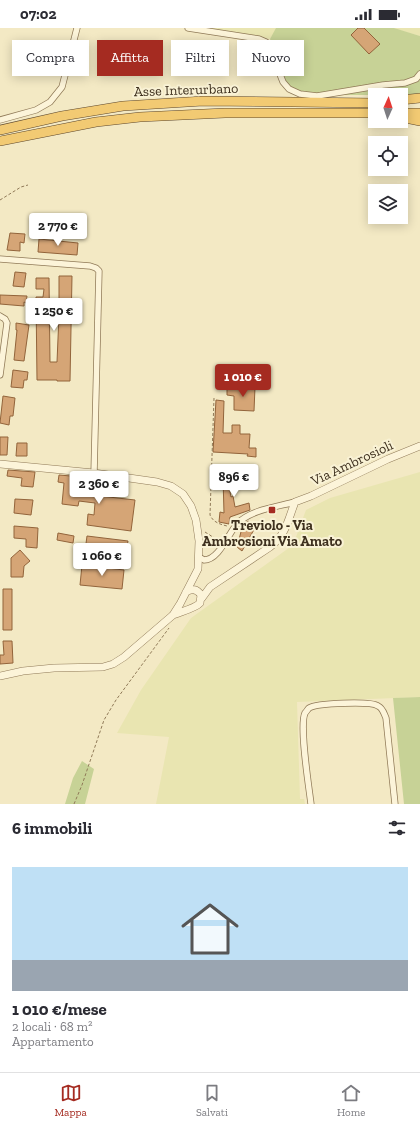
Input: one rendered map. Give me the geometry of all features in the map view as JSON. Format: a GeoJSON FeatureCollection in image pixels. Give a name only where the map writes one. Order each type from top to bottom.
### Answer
{"type":"FeatureCollection","features":[{"type":"Feature","properties":{"kind":"highway"},"geometry":{"type":"LineString","coordinates":[[408,99],[420,98]]}},
{"type":"Feature","properties":{"kind":"highway","name":"Asse Interurbano"},"geometry":{"type":"LineString","coordinates":[[0,130],[62,116],[130,106],[204,101],[368,103]]}},
{"type":"Feature","properties":{"kind":"highway"},"geometry":{"type":"LineString","coordinates":[[408,103],[420,103]]}},
{"type":"Feature","properties":{"kind":"highway","name":"Asse Interurbano"},"geometry":{"type":"LineString","coordinates":[[0,141],[96,122],[140,117],[225,113],[368,113]]}},
{"type":"Feature","properties":{"kind":"highway"},"geometry":{"type":"LineString","coordinates":[[408,113],[420,113]]}},
{"type":"Feature","properties":{"kind":"highway"},"geometry":{"type":"LineString","coordinates":[[408,118],[420,121]]}},
{"type":"Feature","properties":{"kind":"street"},"geometry":{"type":"LineString","coordinates":[[0,120],[36,110],[50,102],[62,87],[77,28]]}},
{"type":"Feature","properties":{"kind":"street"},"geometry":{"type":"LineString","coordinates":[[188,28],[259,39],[266,42],[283,82],[289,89],[300,94],[317,96],[383,85],[405,83],[416,79],[420,74]]}},
{"type":"Feature","properties":{"kind":"street"},"geometry":{"type":"LineString","coordinates":[[0,259],[90,266],[96,268],[99,272],[94,474]]}},
{"type":"Feature","properties":{"kind":"street"},"geometry":{"type":"LineString","coordinates":[[0,316],[5,319],[7,323],[0,375]]}},
{"type":"Feature","properties":{"kind":"street","name":"Via Ambrosioli"},"geometry":{"type":"LineString","coordinates":[[295,502],[308,498],[383,461],[420,446]]}},
{"type":"Feature","properties":{"kind":"street"},"geometry":{"type":"LineString","coordinates":[[0,464],[161,483],[171,486],[179,491],[189,502],[195,517],[199,537],[199,557],[198,569],[173,615]]}},
{"type":"Feature","properties":{"kind":"street"},"geometry":{"type":"LineString","coordinates":[[199,557],[205,560],[212,558],[238,523],[248,515],[295,502]]}},
{"type":"Feature","properties":{"kind":"street"},"geometry":{"type":"LineString","coordinates":[[0,676],[40,669],[103,667],[113,664],[124,657],[173,615],[199,606],[202,598],[210,588],[278,541],[284,531],[295,502]]}},
{"type":"Feature","properties":{"kind":"street"},"geometry":{"type":"LineString","coordinates":[[191,582],[202,598]]}},
{"type":"Feature","properties":{"kind":"street"},"geometry":{"type":"LineString","coordinates":[[185,595],[192,590],[210,588]]}},
{"type":"Feature","properties":{"kind":"street"},"geometry":{"type":"LineString","coordinates":[[185,595],[185,604],[190,608]]}},
{"type":"Feature","properties":{"kind":"street"},"geometry":{"type":"LineString","coordinates":[[311,804],[304,739],[304,717],[306,712],[309,708],[322,704],[372,703],[381,708],[386,718],[395,804]]}},
{"type":"Feature","properties":{"kind":"path"},"geometry":{"type":"LineString","coordinates":[[0,200],[21,187],[28,185]]}},
{"type":"Feature","properties":{"kind":"path"},"geometry":{"type":"LineString","coordinates":[[214,398],[210,515],[212,520],[233,529]]}},
{"type":"Feature","properties":{"kind":"path"},"geometry":{"type":"LineString","coordinates":[[74,804],[104,720],[116,700],[172,624]]}},
{"type":"Feature","properties":{"kind":"shaded area"},"geometry":{"type":"Polygon","coordinates":[[[206,28],[276,28],[276,30],[270,39],[206,28]]]}},
{"type":"Feature","properties":{"kind":"shaded area"},"geometry":{"type":"Polygon","coordinates":[[[394,28],[420,28],[420,36],[399,30],[394,28]]]}},
{"type":"Feature","properties":{"kind":"shaded area"},"geometry":{"type":"Polygon","coordinates":[[[420,472],[420,697],[297,702],[300,799],[304,799],[305,804],[156,804],[169,737],[117,733],[141,690],[191,618],[293,545],[306,510],[330,498],[420,472]]]}},
{"type":"Feature","properties":{"kind":"green space"},"geometry":{"type":"Polygon","coordinates":[[[276,28],[394,28],[420,36],[420,72],[415,78],[405,82],[323,93],[302,93],[293,89],[287,84],[284,76],[304,76],[304,40],[270,39],[276,28]]]}},
{"type":"Feature","properties":{"kind":"green space"},"geometry":{"type":"Polygon","coordinates":[[[420,76],[420,93],[413,95],[408,95],[408,88],[373,88],[420,76]]]}},
{"type":"Feature","properties":{"kind":"green space"},"geometry":{"type":"Polygon","coordinates":[[[368,89],[368,95],[341,95],[368,89]]]}},
{"type":"Feature","properties":{"kind":"green space"},"geometry":{"type":"Polygon","coordinates":[[[420,697],[420,804],[404,804],[393,698],[420,697]]]}},
{"type":"Feature","properties":{"kind":"green space"},"geometry":{"type":"Polygon","coordinates":[[[82,761],[94,769],[85,804],[65,804],[73,778],[82,761]]]}},
{"type":"Feature","properties":{"kind":"building"},"geometry":{"type":"Polygon","coordinates":[[[358,28],[364,28],[380,44],[369,54],[351,35],[358,28]]]}},
{"type":"Feature","properties":{"kind":"building"},"geometry":{"type":"Polygon","coordinates":[[[10,233],[25,234],[24,243],[20,242],[20,251],[7,250],[10,233]]]}},
{"type":"Feature","properties":{"kind":"building"},"geometry":{"type":"Polygon","coordinates":[[[39,239],[78,243],[77,255],[38,252],[39,239]]]}},
{"type":"Feature","properties":{"kind":"building"},"geometry":{"type":"Polygon","coordinates":[[[15,272],[26,273],[24,287],[13,286],[15,272]]]}},
{"type":"Feature","properties":{"kind":"building"},"geometry":{"type":"Polygon","coordinates":[[[59,276],[72,276],[70,381],[37,380],[36,297],[43,297],[44,289],[36,289],[36,278],[49,278],[50,362],[57,362],[59,276]]]}},
{"type":"Feature","properties":{"kind":"building"},"geometry":{"type":"Polygon","coordinates":[[[0,295],[27,296],[26,303],[24,302],[24,306],[0,304],[0,295]]]}},
{"type":"Feature","properties":{"kind":"building"},"geometry":{"type":"Polygon","coordinates":[[[16,323],[29,325],[24,361],[14,360],[17,330],[16,323]]]}},
{"type":"Feature","properties":{"kind":"building"},"geometry":{"type":"Polygon","coordinates":[[[13,370],[28,372],[27,380],[24,380],[23,388],[11,387],[13,370]]]}},
{"type":"Feature","properties":{"kind":"building"},"geometry":{"type":"Polygon","coordinates":[[[227,386],[255,387],[254,411],[234,410],[234,396],[227,395],[227,386]]]}},
{"type":"Feature","properties":{"kind":"building"},"geometry":{"type":"Polygon","coordinates":[[[3,396],[15,398],[13,416],[10,416],[9,425],[0,423],[3,396]]]}},
{"type":"Feature","properties":{"kind":"building"},"geometry":{"type":"Polygon","coordinates":[[[216,400],[224,401],[223,433],[232,433],[232,425],[240,425],[240,434],[250,434],[249,448],[256,448],[256,457],[247,456],[248,454],[213,452],[216,400]]]}},
{"type":"Feature","properties":{"kind":"building"},"geometry":{"type":"Polygon","coordinates":[[[0,437],[8,437],[7,455],[0,455],[0,437]]]}},
{"type":"Feature","properties":{"kind":"building"},"geometry":{"type":"Polygon","coordinates":[[[17,443],[27,443],[27,456],[16,456],[17,443]]]}},
{"type":"Feature","properties":{"kind":"building"},"geometry":{"type":"Polygon","coordinates":[[[8,470],[35,472],[33,487],[21,486],[22,478],[7,476],[8,470]]]}},
{"type":"Feature","properties":{"kind":"building"},"geometry":{"type":"Polygon","coordinates":[[[59,475],[83,477],[81,490],[101,493],[100,496],[135,500],[131,531],[87,525],[88,514],[94,515],[95,503],[79,501],[78,506],[62,504],[64,483],[58,482],[59,475]]]}},
{"type":"Feature","properties":{"kind":"building"},"geometry":{"type":"Polygon","coordinates":[[[223,477],[255,480],[254,488],[229,486],[235,507],[249,503],[250,510],[230,517],[229,524],[219,522],[220,512],[224,513],[223,477]]]}},
{"type":"Feature","properties":{"kind":"building"},"geometry":{"type":"Polygon","coordinates":[[[15,499],[33,500],[31,515],[14,513],[15,499]]]}},
{"type":"Feature","properties":{"kind":"building"},"geometry":{"type":"Polygon","coordinates":[[[248,521],[256,526],[242,551],[237,547],[242,528],[248,521]]]}},
{"type":"Feature","properties":{"kind":"building"},"geometry":{"type":"Polygon","coordinates":[[[14,526],[38,528],[37,548],[26,547],[26,539],[14,538],[14,526]]]}},
{"type":"Feature","properties":{"kind":"building"},"geometry":{"type":"Polygon","coordinates":[[[58,533],[74,536],[73,543],[57,540],[58,533]]]}},
{"type":"Feature","properties":{"kind":"building"},"geometry":{"type":"Polygon","coordinates":[[[87,536],[128,541],[125,557],[85,551],[87,536]]]}},
{"type":"Feature","properties":{"kind":"building"},"geometry":{"type":"Polygon","coordinates":[[[20,550],[30,561],[24,566],[23,577],[11,577],[11,558],[20,550]]]}},
{"type":"Feature","properties":{"kind":"building"},"geometry":{"type":"Polygon","coordinates":[[[82,565],[124,570],[122,589],[80,585],[82,565]]]}},
{"type":"Feature","properties":{"kind":"building"},"geometry":{"type":"Polygon","coordinates":[[[3,589],[12,589],[12,630],[3,630],[3,589]]]}},
{"type":"Feature","properties":{"kind":"building"},"geometry":{"type":"Polygon","coordinates":[[[3,641],[12,641],[13,663],[0,664],[0,655],[4,655],[3,641]]]}},
{"type":"Feature","properties":{"kind":"place","name":"Treviolo - Via Ambrosioni Via Amato"},"geometry":{"type":"Point","coordinates":[272,510]}}]}
